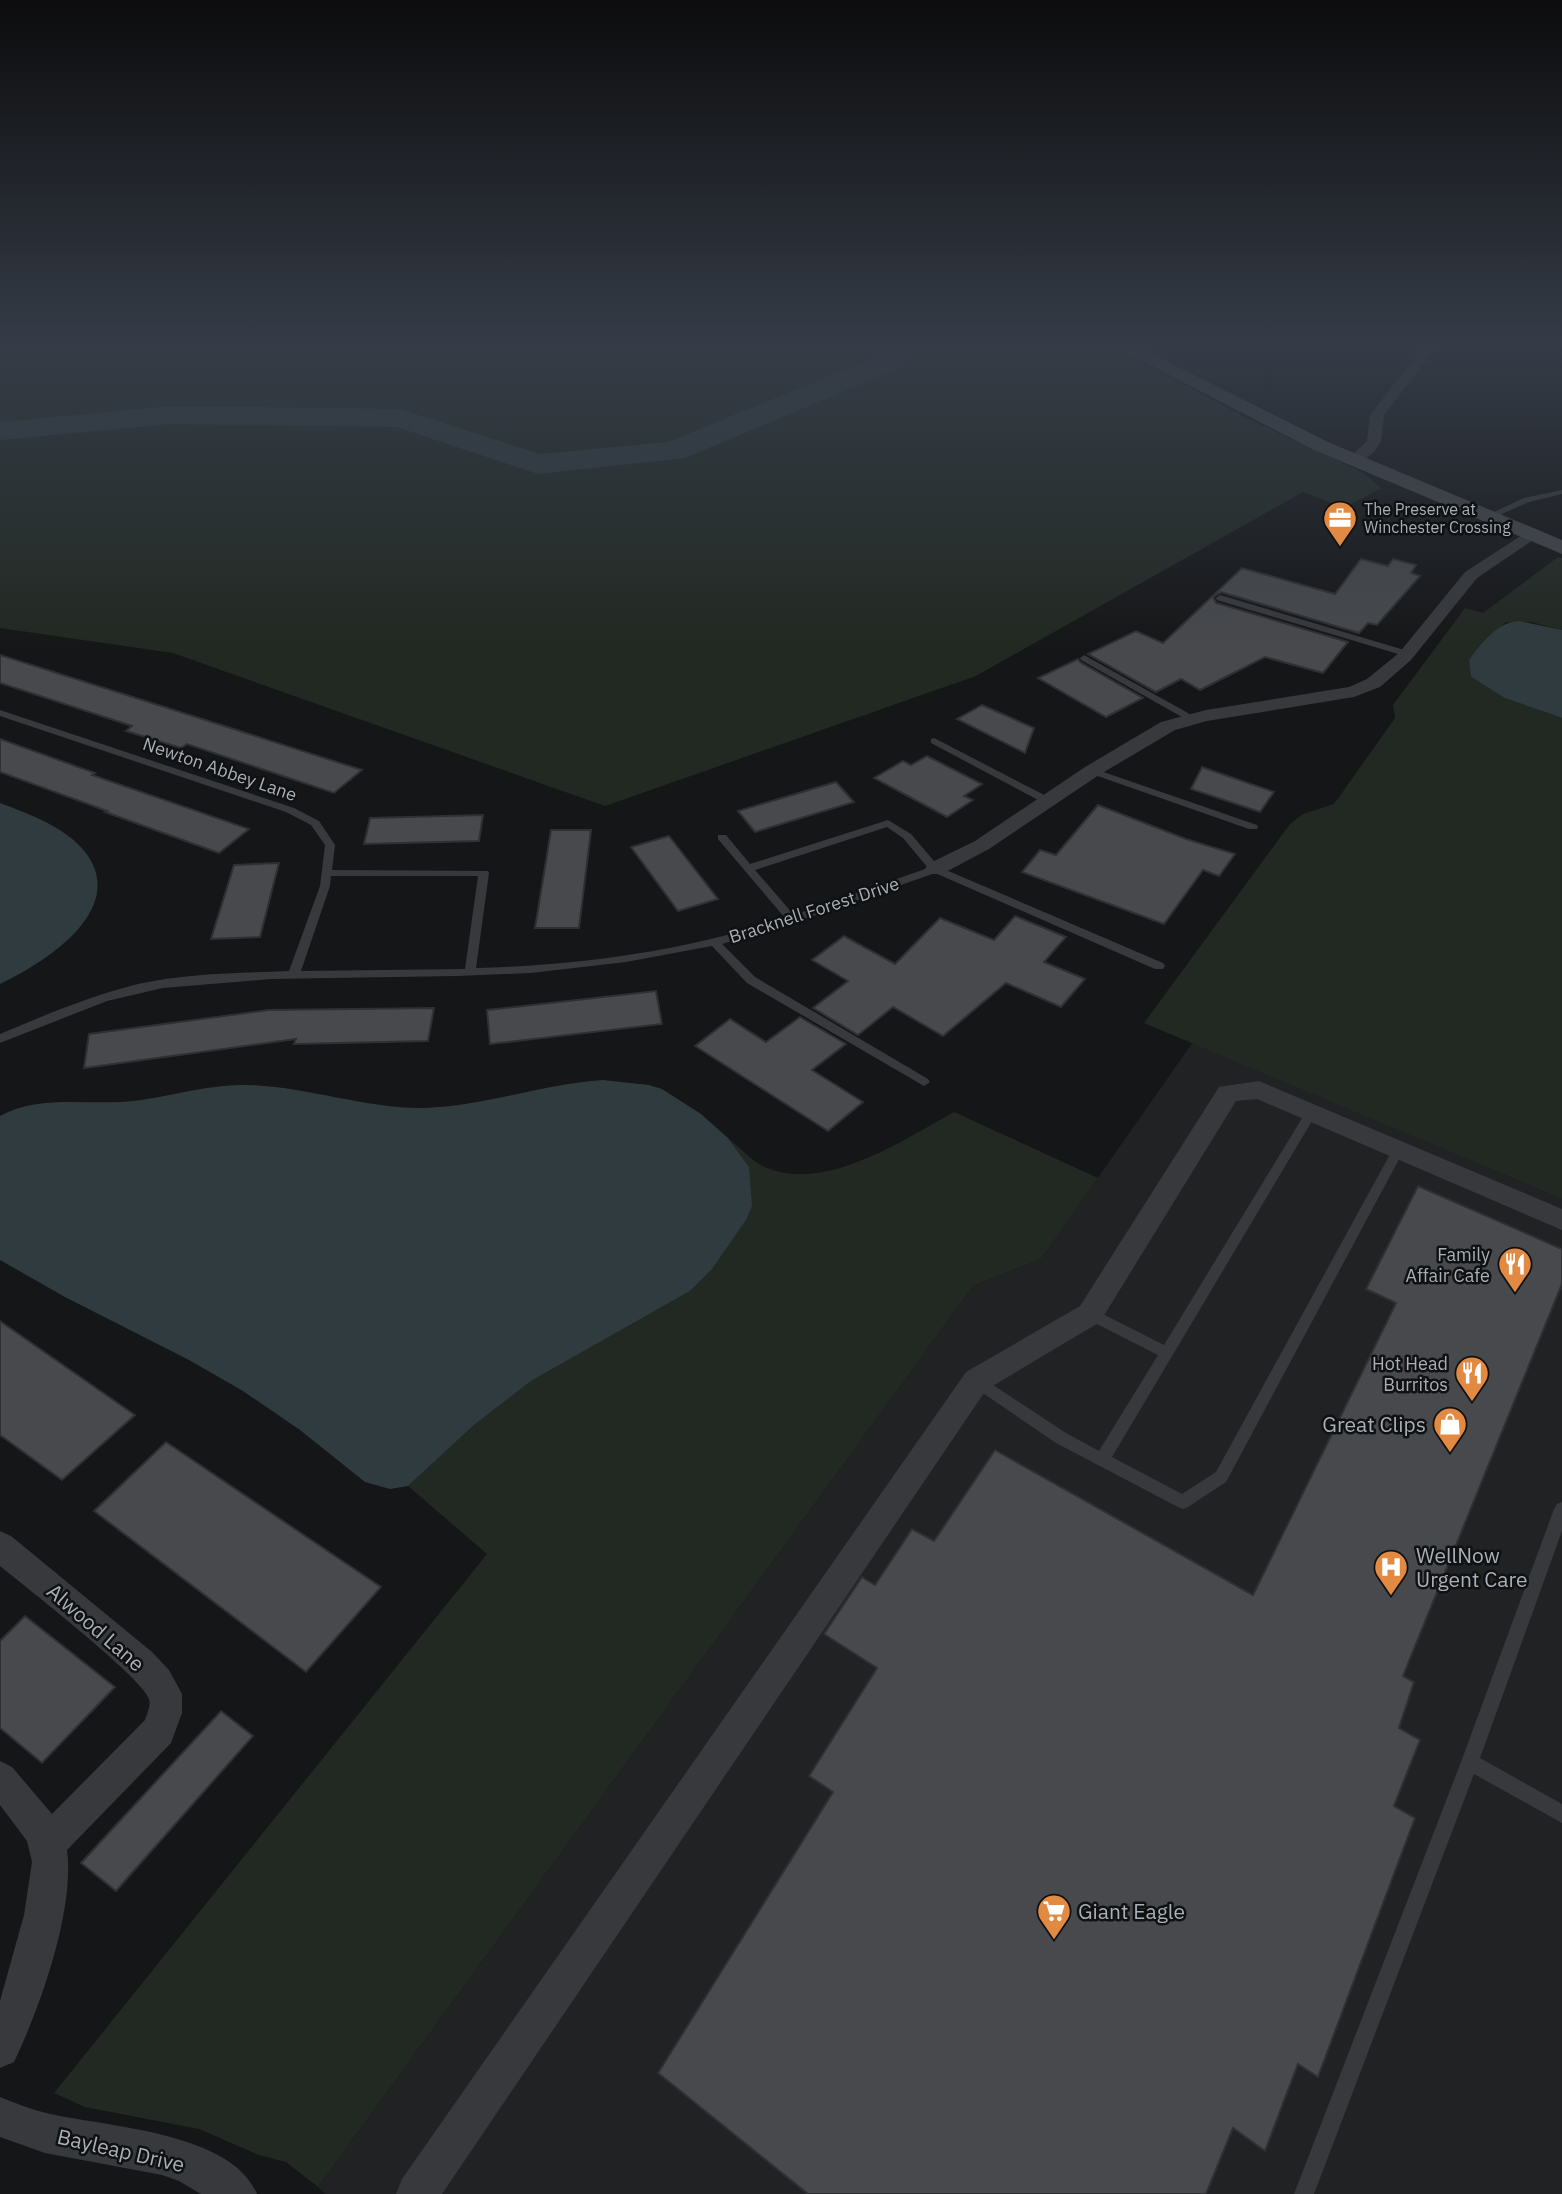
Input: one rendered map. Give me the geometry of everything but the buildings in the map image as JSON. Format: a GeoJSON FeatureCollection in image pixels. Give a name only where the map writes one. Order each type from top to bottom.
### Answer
{"type":"FeatureCollection","features":[{"type":"Feature","properties":{"kind":"main road"},"geometry":{"type":"LineString","coordinates":[[1318,444],[1485,518],[1562,548]]}},
{"type":"Feature","properties":{"kind":"street"},"geometry":{"type":"LineString","coordinates":[[1354,461],[1372,444]]}},
{"type":"Feature","properties":{"kind":"street","name":"Bracknell Forest Drive"},"geometry":{"type":"LineString","coordinates":[[935,869],[982,845],[1092,771],[1168,726],[1192,719],[1354,692],[1382,680],[1408,654],[1431,621],[1471,575],[1530,535]]}},
{"type":"Feature","properties":{"kind":"street"},"geometry":{"type":"LineString","coordinates":[[432,2188],[976,1381],[1090,1314],[1228,1093],[1259,1090],[1562,1220]]}},
{"type":"Feature","properties":{"kind":"street","name":"Alwood Lane"},"geometry":{"type":"LineString","coordinates":[[0,1546],[143,1665],[165,1692],[166,1711],[159,1731],[48,1844]]}},
{"type":"Feature","properties":{"kind":"street"},"geometry":{"type":"LineString","coordinates":[[0,1779],[18,1797],[48,1844],[49,1870],[38,1937],[9,2034],[0,2048]]}},
{"type":"Feature","properties":{"kind":"street","name":"Bayleap Drive"},"geometry":{"type":"LineString","coordinates":[[0,2117],[61,2137],[162,2155],[187,2163],[236,2194]]}},
{"type":"Feature","properties":{"kind":"lane"},"geometry":{"type":"LineString","coordinates":[[1485,518],[1527,499],[1562,492]]}},
{"type":"Feature","properties":{"kind":"lane"},"geometry":{"type":"LineString","coordinates":[[1220,598],[1408,654]]}},
{"type":"Feature","properties":{"kind":"lane"},"geometry":{"type":"LineString","coordinates":[[1084,658],[1192,719]]}},
{"type":"Feature","properties":{"kind":"lane","name":"Newton Abbey Lane"},"geometry":{"type":"LineString","coordinates":[[0,713],[303,816],[324,833],[330,845],[325,886],[294,974]]}},
{"type":"Feature","properties":{"kind":"lane"},"geometry":{"type":"LineString","coordinates":[[934,741],[1048,801]]}},
{"type":"Feature","properties":{"kind":"lane"},"geometry":{"type":"LineString","coordinates":[[1092,771],[1253,827]]}},
{"type":"Feature","properties":{"kind":"lane"},"geometry":{"type":"LineString","coordinates":[[749,869],[888,823],[907,836],[935,869],[1159,966]]}},
{"type":"Feature","properties":{"kind":"lane"},"geometry":{"type":"LineString","coordinates":[[722,837],[792,920]]}},
{"type":"Feature","properties":{"kind":"lane","name":"Bracknell Forest Drive"},"geometry":{"type":"LineString","coordinates":[[0,1038],[68,1011],[139,988],[195,980],[294,974],[406,975],[470,972],[599,962],[714,942],[792,920],[935,869]]}},
{"type":"Feature","properties":{"kind":"lane"},"geometry":{"type":"LineString","coordinates":[[327,873],[484,873],[470,972]]}},
{"type":"Feature","properties":{"kind":"lane"},"geometry":{"type":"LineString","coordinates":[[714,942],[751,980],[924,1082]]}},
{"type":"Feature","properties":{"kind":"lane"},"geometry":{"type":"LineString","coordinates":[[1102,1460],[1311,1113]]}},
{"type":"Feature","properties":{"kind":"lane"},"geometry":{"type":"LineString","coordinates":[[976,1381],[1061,1438],[1183,1502],[1221,1477],[1398,1150]]}},
{"type":"Feature","properties":{"kind":"lane"},"geometry":{"type":"LineString","coordinates":[[1090,1314],[1167,1353]]}},
{"type":"Feature","properties":{"kind":"lane"},"geometry":{"type":"LineString","coordinates":[[1304,2194],[1470,1762],[1562,1509]]}},
{"type":"Feature","properties":{"kind":"lane"},"geometry":{"type":"LineString","coordinates":[[1470,1762],[1562,1814]]}},
{"type":"Feature","properties":{"kind":"shaded area"},"geometry":{"type":"Polygon","coordinates":[[[0,444],[1303,444],[1362,472],[1381,488],[1344,508],[1303,492],[976,676],[605,806],[173,653],[0,628],[0,444]]]}},
{"type":"Feature","properties":{"kind":"shaded area"},"geometry":{"type":"Polygon","coordinates":[[[1558,557],[1562,558],[1562,630],[1531,622],[1506,622],[1469,660],[1471,677],[1515,700],[1562,718],[1562,1199],[1144,1023],[1290,824],[1303,814],[1334,804],[1395,718],[1393,705],[1465,608],[1483,613],[1558,557]]]}},
{"type":"Feature","properties":{"kind":"shaded area"},"geometry":{"type":"Polygon","coordinates":[[[1519,621],[1562,630],[1562,718],[1505,698],[1471,677],[1469,660],[1479,647],[1504,625],[1519,621]]]}},
{"type":"Feature","properties":{"kind":"shaded area"},"geometry":{"type":"Polygon","coordinates":[[[0,803],[50,824],[73,839],[90,859],[97,880],[95,899],[87,918],[72,935],[36,964],[0,984],[0,803]]]}},
{"type":"Feature","properties":{"kind":"shaded area"},"geometry":{"type":"Polygon","coordinates":[[[1193,1042],[1562,1199],[1562,2194],[325,2194],[318,2187],[973,1286],[1041,1259],[1193,1042]]]}},
{"type":"Feature","properties":{"kind":"shaded area"},"geometry":{"type":"Polygon","coordinates":[[[603,1080],[662,1089],[701,1114],[728,1138],[749,1167],[752,1206],[746,1220],[712,1269],[690,1291],[531,1381],[474,1425],[408,1486],[390,1489],[365,1482],[300,1430],[243,1391],[0,1260],[0,1116],[14,1110],[43,1103],[136,1101],[230,1085],[268,1086],[380,1105],[425,1108],[603,1080]]]}},
{"type":"Feature","properties":{"kind":"shaded area"},"geometry":{"type":"Polygon","coordinates":[[[954,1112],[1098,1178],[1041,1259],[973,1286],[318,2187],[286,2162],[259,2155],[199,2129],[85,2107],[54,2093],[487,1554],[408,1486],[474,1425],[531,1381],[690,1291],[712,1268],[746,1220],[749,1167],[728,1138],[762,1166],[790,1174],[814,1173],[864,1160],[954,1112]]]}},
{"type":"Feature","properties":{"kind":"waterway"},"geometry":{"type":"LineString","coordinates":[[479,444],[538,464],[674,451],[690,444]]}},
{"type":"Feature","properties":{"kind":"place","name":"The Preserve at Winchester Crossing"},"geometry":{"type":"Point","coordinates":[1340,548]}},
{"type":"Feature","properties":{"kind":"place","name":"Family Affair Cafe"},"geometry":{"type":"Point","coordinates":[1515,1294]}},
{"type":"Feature","properties":{"kind":"place","name":"Hot Head Burritos"},"geometry":{"type":"Point","coordinates":[1472,1403]}},
{"type":"Feature","properties":{"kind":"place","name":"Great Clips"},"geometry":{"type":"Point","coordinates":[1450,1454]}},
{"type":"Feature","properties":{"kind":"place","name":"WellNow Urgent Care"},"geometry":{"type":"Point","coordinates":[1391,1597]}},
{"type":"Feature","properties":{"kind":"place","name":"Giant Eagle"},"geometry":{"type":"Point","coordinates":[1054,1941]}}]}
